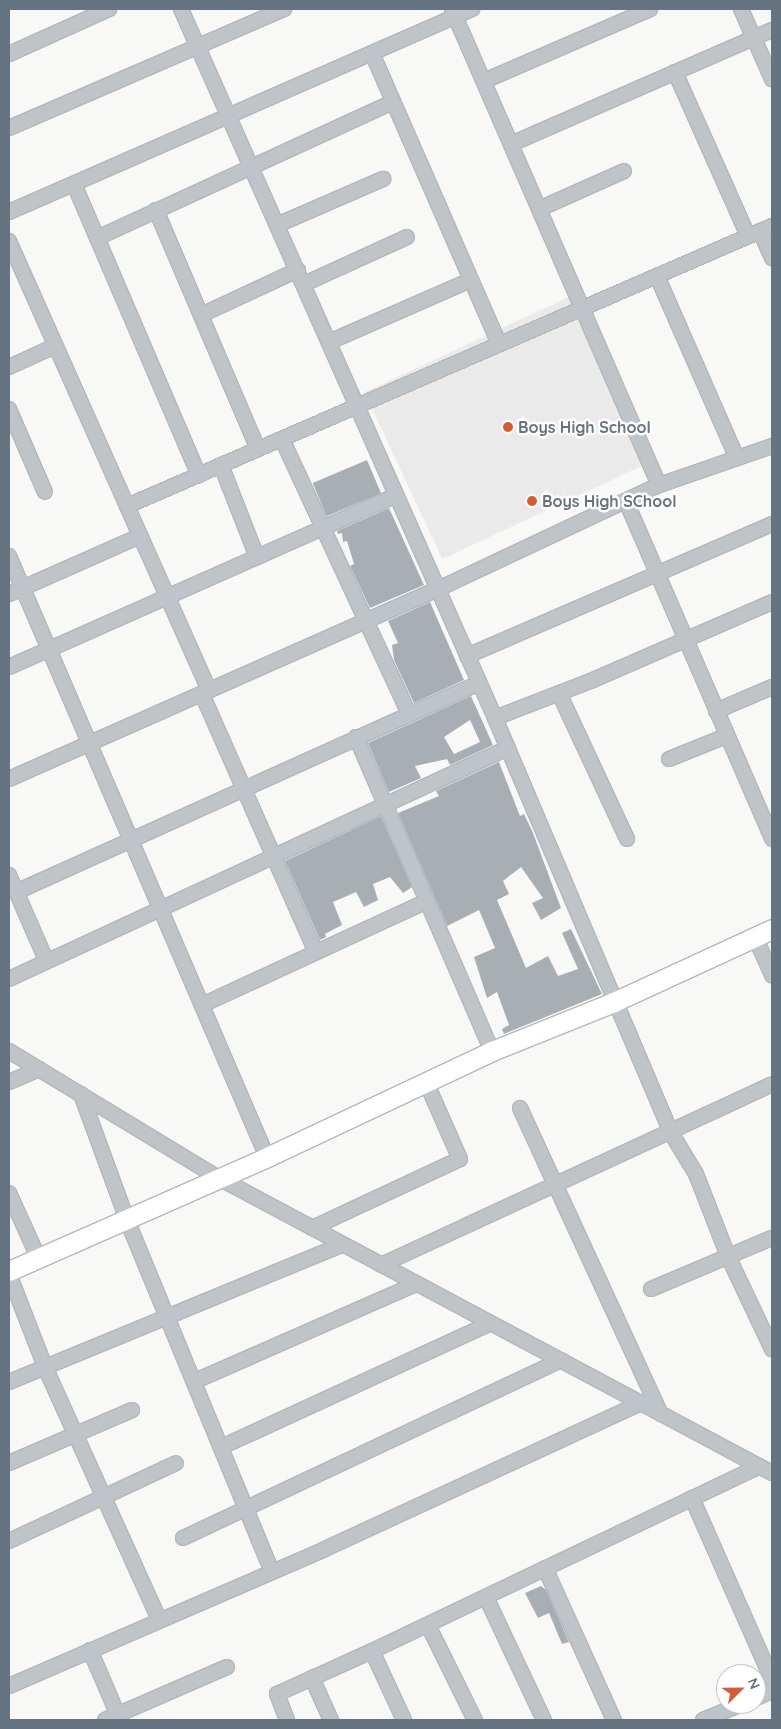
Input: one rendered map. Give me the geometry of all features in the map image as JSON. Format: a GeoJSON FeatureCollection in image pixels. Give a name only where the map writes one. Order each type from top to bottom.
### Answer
{"type":"FeatureCollection","features":[{"type":"Feature","properties":{"kind":"street"},"geometry":{"type":"LineString","coordinates":[[9,54],[109,9]]}},
{"type":"Feature","properties":{"kind":"street"},"geometry":{"type":"LineString","coordinates":[[181,9],[468,656],[670,1131],[696,1174],[728,1256],[772,1350]]}},
{"type":"Feature","properties":{"kind":"street"},"geometry":{"type":"LineString","coordinates":[[9,128],[284,9]]}},
{"type":"Feature","properties":{"kind":"street"},"geometry":{"type":"LineString","coordinates":[[9,212],[372,53],[454,12],[472,9]]}},
{"type":"Feature","properties":{"kind":"street"},"geometry":{"type":"LineString","coordinates":[[484,81],[650,9]]}},
{"type":"Feature","properties":{"kind":"street"},"geometry":{"type":"LineString","coordinates":[[741,9],[772,79]]}},
{"type":"Feature","properties":{"kind":"street"},"geometry":{"type":"LineString","coordinates":[[454,12],[659,485]]}},
{"type":"Feature","properties":{"kind":"street"},"geometry":{"type":"LineString","coordinates":[[511,144],[772,30]]}},
{"type":"Feature","properties":{"kind":"street"},"geometry":{"type":"LineString","coordinates":[[372,53],[500,344]]}},
{"type":"Feature","properties":{"kind":"street"},"geometry":{"type":"LineString","coordinates":[[675,72],[760,231],[772,258]]}},
{"type":"Feature","properties":{"kind":"street"},"geometry":{"type":"LineString","coordinates":[[97,238],[393,102]]}},
{"type":"Feature","properties":{"kind":"street"},"geometry":{"type":"LineString","coordinates":[[539,209],[624,171]]}},
{"type":"Feature","properties":{"kind":"street"},"geometry":{"type":"LineString","coordinates":[[277,225],[383,179]]}},
{"type":"Feature","properties":{"kind":"street"},"geometry":{"type":"LineString","coordinates":[[74,184],[199,475]]}},
{"type":"Feature","properties":{"kind":"street"},"geometry":{"type":"LineString","coordinates":[[156,210],[258,449]]}},
{"type":"Feature","properties":{"kind":"street"},"geometry":{"type":"LineString","coordinates":[[127,506],[760,231]]}},
{"type":"Feature","properties":{"kind":"street"},"geometry":{"type":"LineString","coordinates":[[304,284],[407,238]]}},
{"type":"Feature","properties":{"kind":"street"},"geometry":{"type":"LineString","coordinates":[[9,242],[167,597],[272,858],[316,952]]}},
{"type":"Feature","properties":{"kind":"street"},"geometry":{"type":"LineString","coordinates":[[201,315],[298,270]]}},
{"type":"Feature","properties":{"kind":"street"},"geometry":{"type":"LineString","coordinates":[[657,276],[737,458]]}},
{"type":"Feature","properties":{"kind":"street"},"geometry":{"type":"LineString","coordinates":[[329,342],[471,280]]}},
{"type":"Feature","properties":{"kind":"street"},"geometry":{"type":"LineString","coordinates":[[9,367],[56,346]]}},
{"type":"Feature","properties":{"kind":"street"},"geometry":{"type":"LineString","coordinates":[[9,409],[45,492]]}},
{"type":"Feature","properties":{"kind":"street"},"geometry":{"type":"LineString","coordinates":[[282,439],[409,714]]}},
{"type":"Feature","properties":{"kind":"street"},"geometry":{"type":"LineString","coordinates":[[9,779],[438,590],[659,485],[771,448]]}},
{"type":"Feature","properties":{"kind":"street"},"geometry":{"type":"LineString","coordinates":[[221,466],[257,557]]}},
{"type":"Feature","properties":{"kind":"street"},"geometry":{"type":"LineString","coordinates":[[9,667],[48,648],[397,495]]}},
{"type":"Feature","properties":{"kind":"street"},"geometry":{"type":"LineString","coordinates":[[626,501],[658,574],[684,641],[772,839]]}},
{"type":"Feature","properties":{"kind":"street"},"geometry":{"type":"LineString","coordinates":[[468,656],[772,524]]}},
{"type":"Feature","properties":{"kind":"street"},"geometry":{"type":"LineString","coordinates":[[9,594],[140,536]]}},
{"type":"Feature","properties":{"kind":"street"},"geometry":{"type":"LineString","coordinates":[[9,556],[267,1157]]}},
{"type":"Feature","properties":{"kind":"street"},"geometry":{"type":"LineString","coordinates":[[495,718],[684,641],[772,602]]}},
{"type":"Feature","properties":{"kind":"street"},"geometry":{"type":"LineString","coordinates":[[16,892],[479,683]]}},
{"type":"Feature","properties":{"kind":"street"},"geometry":{"type":"LineString","coordinates":[[716,711],[772,687]]}},
{"type":"Feature","properties":{"kind":"street"},"geometry":{"type":"LineString","coordinates":[[559,693],[627,839]]}},
{"type":"Feature","properties":{"kind":"street"},"geometry":{"type":"LineString","coordinates":[[669,759],[726,736]]}},
{"type":"Feature","properties":{"kind":"street"},"geometry":{"type":"LineString","coordinates":[[356,737],[425,902],[492,1051]]}},
{"type":"Feature","properties":{"kind":"street"},"geometry":{"type":"LineString","coordinates":[[9,979],[46,960],[161,910],[508,748]]}},
{"type":"Feature","properties":{"kind":"street"},"geometry":{"type":"LineString","coordinates":[[9,876],[46,960]]}},
{"type":"Feature","properties":{"kind":"street"},"geometry":{"type":"LineString","coordinates":[[202,1005],[425,902]]}},
{"type":"Feature","properties":{"kind":"street"},"geometry":{"type":"LineString","coordinates":[[159,1620],[45,1367],[9,1272],[38,1257],[127,1220],[216,1177],[267,1157],[492,1051],[614,1002],[772,929]]}},
{"type":"Feature","properties":{"kind":"street"},"geometry":{"type":"LineString","coordinates":[[755,937],[772,976]]}},
{"type":"Feature","properties":{"kind":"street"},"geometry":{"type":"LineString","coordinates":[[9,1051],[216,1177],[772,1473]]}},
{"type":"Feature","properties":{"kind":"street"},"geometry":{"type":"LineString","coordinates":[[9,1082],[39,1069]]}},
{"type":"Feature","properties":{"kind":"street"},"geometry":{"type":"LineString","coordinates":[[312,1228],[460,1159],[426,1082]]}},
{"type":"Feature","properties":{"kind":"street"},"geometry":{"type":"LineString","coordinates":[[381,1265],[772,1084]]}},
{"type":"Feature","properties":{"kind":"street"},"geometry":{"type":"LineString","coordinates":[[81,1094],[127,1220],[272,1571]]}},
{"type":"Feature","properties":{"kind":"street"},"geometry":{"type":"LineString","coordinates":[[520,1108],[661,1414]]}},
{"type":"Feature","properties":{"kind":"street"},"geometry":{"type":"LineString","coordinates":[[9,1193],[38,1257]]}},
{"type":"Feature","properties":{"kind":"street"},"geometry":{"type":"LineString","coordinates":[[651,1288],[772,1238]]}},
{"type":"Feature","properties":{"kind":"street"},"geometry":{"type":"LineString","coordinates":[[9,1382],[343,1244]]}},
{"type":"Feature","properties":{"kind":"street"},"geometry":{"type":"LineString","coordinates":[[202,1378],[416,1284]]}},
{"type":"Feature","properties":{"kind":"street"},"geometry":{"type":"LineString","coordinates":[[230,1443],[491,1324]]}},
{"type":"Feature","properties":{"kind":"street"},"geometry":{"type":"LineString","coordinates":[[183,1538],[561,1360]]}},
{"type":"Feature","properties":{"kind":"street"},"geometry":{"type":"LineString","coordinates":[[9,1686],[272,1571],[641,1403]]}},
{"type":"Feature","properties":{"kind":"street"},"geometry":{"type":"LineString","coordinates":[[9,1464],[132,1410]]}},
{"type":"Feature","properties":{"kind":"street"},"geometry":{"type":"LineString","coordinates":[[9,1541],[176,1463]]}},
{"type":"Feature","properties":{"kind":"street"},"geometry":{"type":"LineString","coordinates":[[287,1720],[277,1694],[372,1652],[758,1466]]}},
{"type":"Feature","properties":{"kind":"street"},"geometry":{"type":"LineString","coordinates":[[692,1498],[772,1679]]}},
{"type":"Feature","properties":{"kind":"street"},"geometry":{"type":"LineString","coordinates":[[545,1568],[614,1720]]}},
{"type":"Feature","properties":{"kind":"street"},"geometry":{"type":"LineString","coordinates":[[486,1597],[544,1720]]}},
{"type":"Feature","properties":{"kind":"street"},"geometry":{"type":"LineString","coordinates":[[428,1625],[475,1720]]}},
{"type":"Feature","properties":{"kind":"street"},"geometry":{"type":"LineString","coordinates":[[90,1650],[114,1718],[227,1667]]}},
{"type":"Feature","properties":{"kind":"street"},"geometry":{"type":"LineString","coordinates":[[372,1652],[404,1720]]}},
{"type":"Feature","properties":{"kind":"street"},"geometry":{"type":"LineString","coordinates":[[312,1678],[331,1720]]}},
{"type":"Feature","properties":{"kind":"street"},"geometry":{"type":"LineString","coordinates":[[703,1720],[718,1714]]}},
{"type":"Feature","properties":{"kind":"shaded area","name":"Boys High School"},"geometry":{"type":"Polygon","coordinates":[[[573,295],[651,462],[442,559],[365,392],[573,295]]]}},
{"type":"Feature","properties":{"kind":"building"},"geometry":{"type":"Polygon","coordinates":[[[367,460],[381,493],[327,516],[313,483],[367,460]]]}},
{"type":"Feature","properties":{"kind":"building"},"geometry":{"type":"Polygon","coordinates":[[[389,508],[424,585],[370,608],[350,566],[354,564],[347,541],[343,542],[342,533],[338,534],[337,531],[389,508]]]}},
{"type":"Feature","properties":{"kind":"building"},"geometry":{"type":"Polygon","coordinates":[[[430,602],[464,680],[414,703],[394,660],[392,645],[398,643],[388,621],[430,602]]]}},
{"type":"Feature","properties":{"kind":"building"},"geometry":{"type":"Polygon","coordinates":[[[471,696],[493,745],[450,765],[447,759],[415,766],[421,778],[389,792],[368,743],[471,696]],[[470,720],[444,737],[454,754],[480,742],[470,720]]]}},
{"type":"Feature","properties":{"kind":"building"},"geometry":{"type":"Polygon","coordinates":[[[499,762],[520,816],[524,814],[533,833],[561,908],[541,920],[532,903],[543,898],[521,867],[503,881],[509,894],[497,900],[526,968],[548,956],[558,976],[578,969],[562,933],[571,929],[602,994],[504,1034],[502,1029],[509,1025],[497,992],[487,998],[474,957],[495,948],[479,910],[447,926],[398,813],[439,796],[436,791],[499,762]]]}},
{"type":"Feature","properties":{"kind":"building"},"geometry":{"type":"Polygon","coordinates":[[[381,816],[412,887],[403,893],[390,877],[373,884],[378,900],[364,907],[356,892],[333,902],[342,925],[325,934],[326,937],[320,940],[285,861],[381,816]]]}},
{"type":"Feature","properties":{"kind":"building"},"geometry":{"type":"Polygon","coordinates":[[[541,1586],[546,1590],[569,1642],[562,1644],[549,1613],[538,1618],[525,1593],[541,1586]]]}},
{"type":"Feature","properties":{"kind":"place","name":"Boys High School"},"geometry":{"type":"Point","coordinates":[508,427]}},
{"type":"Feature","properties":{"kind":"place","name":"Boys High SChool"},"geometry":{"type":"Point","coordinates":[532,501]}}]}
